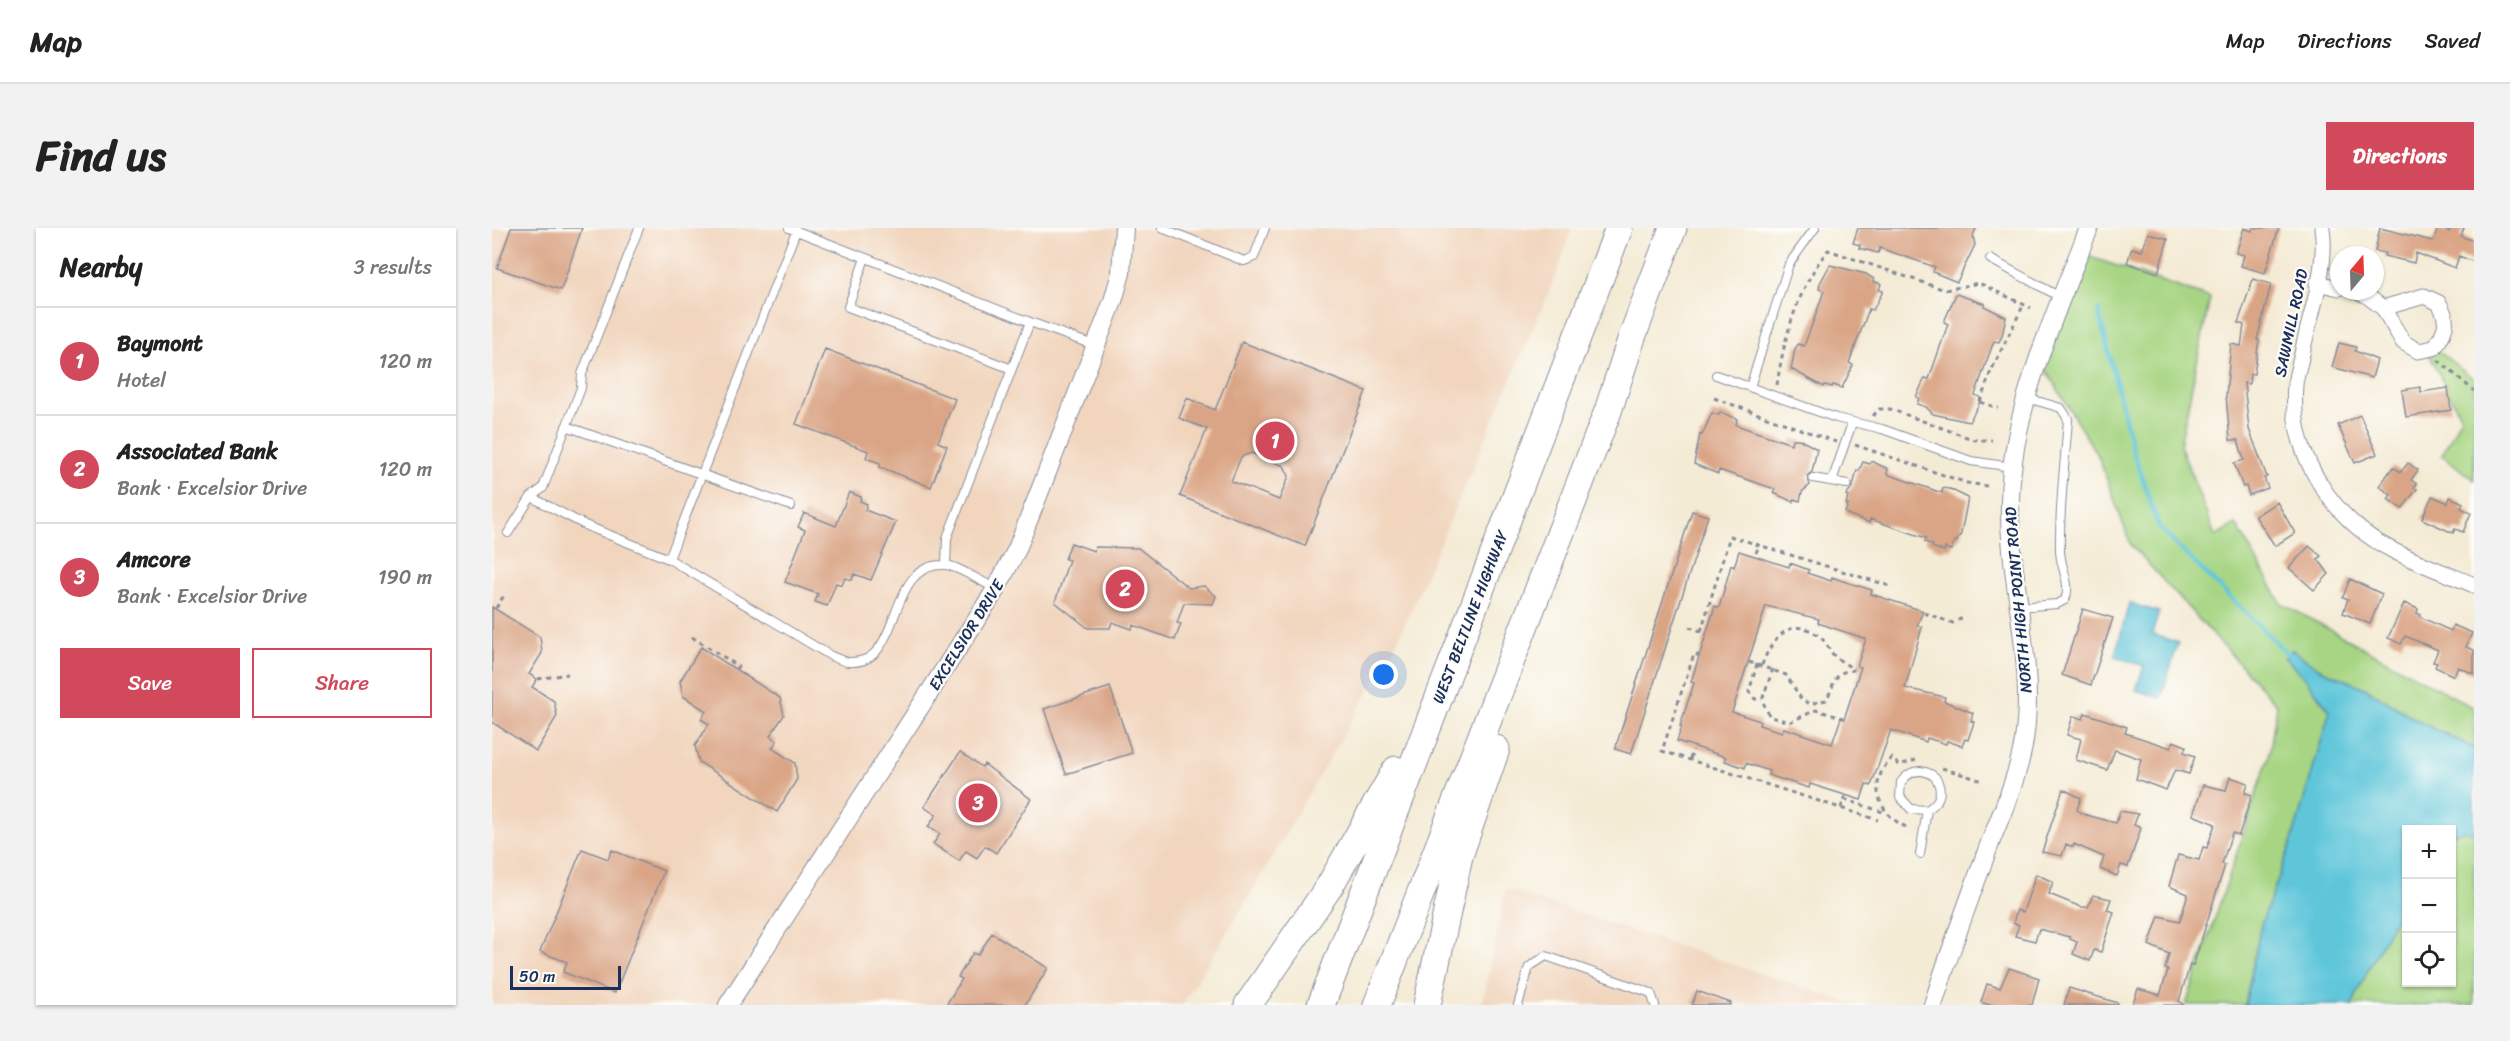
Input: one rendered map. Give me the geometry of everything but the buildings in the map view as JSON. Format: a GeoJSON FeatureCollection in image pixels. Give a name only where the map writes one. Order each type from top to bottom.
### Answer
{"type":"FeatureCollection","features":[{"type":"Feature","properties":{"kind":"highway","name":"WEST BELTLINE HIGHWAY"},"geometry":{"type":"LineString","coordinates":[[1321,1005],[1619,228]]}},
{"type":"Feature","properties":{"kind":"highway"},"geometry":{"type":"LineString","coordinates":[[1427,1005],[1458,856],[1589,481],[1608,411],[1632,337],[1673,228]]}},
{"type":"Feature","properties":{"kind":"highway"},"geometry":{"type":"LineString","coordinates":[[1377,1005],[1608,411]]}},
{"type":"Feature","properties":{"kind":"highway"},"geometry":{"type":"LineString","coordinates":[[1248,1005],[1329,887],[1374,813],[1407,749],[1470,600],[1501,536]]}},
{"type":"Feature","properties":{"kind":"street","name":"EXCELSIOR DRIVE"},"geometry":{"type":"LineString","coordinates":[[728,1005],[996,589],[1033,508],[1096,346],[1121,273],[1124,228]]}},
{"type":"Feature","properties":{"kind":"street","name":"NORTH HIGH POINT ROAD"},"geometry":{"type":"LineString","coordinates":[[1933,1005],[1957,932],[2004,806],[2024,741],[2028,694],[2018,607],[2010,499],[2027,398],[2038,358],[2089,228]]}},
{"type":"Feature","properties":{"kind":"street","name":"SAWMILL ROAD"},"geometry":{"type":"LineString","coordinates":[[2322,228],[2324,251],[2295,385],[2297,422],[2311,468],[2340,513],[2362,531],[2394,551],[2474,585]]}},
{"type":"Feature","properties":{"kind":"street"},"geometry":{"type":"LineString","coordinates":[[2318,283],[2330,286]]}},
{"type":"Feature","properties":{"kind":"street"},"geometry":{"type":"LineString","coordinates":[[2373,300],[2383,308],[2403,342],[2418,351],[2430,349],[2446,331],[2445,313],[2439,303],[2424,296],[2383,308]]}},
{"type":"Feature","properties":{"kind":"lane"},"geometry":{"type":"LineString","coordinates":[[508,533],[531,497],[543,488],[581,388],[582,374],[639,228]]}},
{"type":"Feature","properties":{"kind":"lane"},"geometry":{"type":"LineString","coordinates":[[1162,228],[1244,261],[1254,257],[1265,228]]}},
{"type":"Feature","properties":{"kind":"lane"},"geometry":{"type":"LineString","coordinates":[[1750,387],[1787,270],[1815,228]]}},
{"type":"Feature","properties":{"kind":"lane"},"geometry":{"type":"LineString","coordinates":[[669,559],[792,229],[1096,346]]}},
{"type":"Feature","properties":{"kind":"lane"},"geometry":{"type":"LineString","coordinates":[[865,258],[848,308],[1012,369]]}},
{"type":"Feature","properties":{"kind":"lane"},"geometry":{"type":"LineString","coordinates":[[1990,259],[2062,298]]}},
{"type":"Feature","properties":{"kind":"lane"},"geometry":{"type":"LineString","coordinates":[[946,565],[947,538],[1030,322]]}},
{"type":"Feature","properties":{"kind":"lane"},"geometry":{"type":"LineString","coordinates":[[1716,375],[1851,423],[1882,429],[1971,461],[2014,468]]}},
{"type":"Feature","properties":{"kind":"lane"},"geometry":{"type":"LineString","coordinates":[[2018,607],[2057,604],[2065,600],[2069,585],[2060,559],[2059,525],[2068,419],[2061,408],[2027,398]]}},
{"type":"Feature","properties":{"kind":"lane"},"geometry":{"type":"LineString","coordinates":[[1832,481],[1851,423]]}},
{"type":"Feature","properties":{"kind":"lane"},"geometry":{"type":"LineString","coordinates":[[567,426],[791,507]]}},
{"type":"Feature","properties":{"kind":"lane"},"geometry":{"type":"LineString","coordinates":[[1813,478],[1847,484]]}},
{"type":"Feature","properties":{"kind":"lane"},"geometry":{"type":"LineString","coordinates":[[531,497],[587,526],[669,559],[831,656],[849,662],[868,658],[882,645],[907,583],[927,568],[946,565],[996,589]]}},
{"type":"Feature","properties":{"kind":"lane"},"geometry":{"type":"LineString","coordinates":[[1920,854],[1927,810],[1939,800],[1940,784],[1929,772],[1913,771],[1901,782],[1900,798],[1911,809],[1927,810]]}},
{"type":"Feature","properties":{"kind":"lane"},"geometry":{"type":"LineString","coordinates":[[1518,1005],[1529,967],[1546,956],[1651,993],[1655,1005]]}},
{"type":"Feature","properties":{"kind":"path"},"geometry":{"type":"LineString","coordinates":[[1786,390],[1777,387],[1785,343],[1807,279],[1828,250],[1945,290],[1979,283],[2031,308]]}},
{"type":"Feature","properties":{"kind":"path"},"geometry":{"type":"LineString","coordinates":[[1998,408],[1979,401],[1991,370],[2023,306]]}},
{"type":"Feature","properties":{"kind":"path"},"geometry":{"type":"LineString","coordinates":[[2430,349],[2440,364],[2474,390]]}},
{"type":"Feature","properties":{"kind":"path"},"geometry":{"type":"LineString","coordinates":[[1863,414],[1872,416],[1879,410],[1890,409],[1975,440],[1992,440]]}},
{"type":"Feature","properties":{"kind":"path"},"geometry":{"type":"LineString","coordinates":[[1701,631],[1730,536],[1893,587]]}},
{"type":"Feature","properties":{"kind":"path"},"geometry":{"type":"LineString","coordinates":[[1756,553],[1759,545]]}},
{"type":"Feature","properties":{"kind":"path"},"geometry":{"type":"LineString","coordinates":[[496,608],[505,594]]}},
{"type":"Feature","properties":{"kind":"path"},"geometry":{"type":"LineString","coordinates":[[1924,613],[1953,622],[1964,617]]}},
{"type":"Feature","properties":{"kind":"path"},"geometry":{"type":"LineString","coordinates":[[1689,627],[1707,633]]}},
{"type":"Feature","properties":{"kind":"path"},"geometry":{"type":"LineString","coordinates":[[1762,665],[1774,639],[1787,631],[1801,629],[1816,634],[1836,657],[1857,670],[1840,674],[1834,680],[1826,699],[1810,704],[1803,715]]}},
{"type":"Feature","properties":{"kind":"path"},"geometry":{"type":"LineString","coordinates":[[692,637],[738,666],[736,669]]}},
{"type":"Feature","properties":{"kind":"path"},"geometry":{"type":"LineString","coordinates":[[1700,656],[1694,654],[1662,751],[1878,820]]}},
{"type":"Feature","properties":{"kind":"path"},"geometry":{"type":"LineString","coordinates":[[1749,662],[1786,675],[1802,700],[1810,704]]}},
{"type":"Feature","properties":{"kind":"path"},"geometry":{"type":"LineString","coordinates":[[1756,664],[1749,692],[1755,699],[1762,700]]}},
{"type":"Feature","properties":{"kind":"path"},"geometry":{"type":"LineString","coordinates":[[1773,669],[1762,700],[1766,712],[1777,720],[1790,722],[1816,710],[1842,718]]}},
{"type":"Feature","properties":{"kind":"path"},"geometry":{"type":"LineString","coordinates":[[538,679],[568,674]]}},
{"type":"Feature","properties":{"kind":"path"},"geometry":{"type":"LineString","coordinates":[[1689,760],[1693,750]]}},
{"type":"Feature","properties":{"kind":"path"},"geometry":{"type":"LineString","coordinates":[[1841,808],[1845,798],[1885,812]]}},
{"type":"Feature","properties":{"kind":"shaded area"},"geometry":{"type":"Polygon","coordinates":[[[492,228],[1572,228],[1559,268],[1397,642],[1244,905],[1182,1005],[492,1005],[492,228]]]}},
{"type":"Feature","properties":{"kind":"shaded area"},"geometry":{"type":"Polygon","coordinates":[[[1506,889],[1856,1005],[1482,1005],[1506,889]]]}},
{"type":"Feature","properties":{"kind":"green space"},"geometry":{"type":"Polygon","coordinates":[[[2079,253],[2210,298],[2180,445],[2215,536],[2236,524],[2281,603],[2474,708],[2474,748],[2420,722],[2367,689],[2320,669],[2292,650],[2284,657],[2306,679],[2330,711],[2291,844],[2261,925],[2245,1005],[2186,1005],[2269,756],[2277,705],[2131,545],[2099,458],[2039,358],[2079,253]]]}},
{"type":"Feature","properties":{"kind":"green space"},"geometry":{"type":"Polygon","coordinates":[[[2434,348],[2474,379],[2474,480],[2442,455],[2461,417],[2427,350],[2434,348]]]}},
{"type":"Feature","properties":{"kind":"green space"},"geometry":{"type":"Polygon","coordinates":[[[2465,830],[2474,833],[2474,1005],[2352,1005],[2402,906],[2402,987],[2456,987],[2456,833],[2465,830]]]}},
{"type":"Feature","properties":{"kind":"water"},"geometry":{"type":"Polygon","coordinates":[[[2129,603],[2159,612],[2152,634],[2178,643],[2161,698],[2136,690],[2144,666],[2115,656],[2129,603]]]}},
{"type":"Feature","properties":{"kind":"water"},"geometry":{"type":"Polygon","coordinates":[[[2292,650],[2320,669],[2367,689],[2420,722],[2474,748],[2474,833],[2465,830],[2456,833],[2456,825],[2402,825],[2402,906],[2352,1005],[2245,1005],[2261,925],[2291,844],[2330,711],[2306,679],[2284,657],[2292,650]]]}},
{"type":"Feature","properties":{"kind":"waterway"},"geometry":{"type":"LineString","coordinates":[[2098,309],[2133,451],[2159,528],[2290,656]]}},
{"type":"Feature","properties":{"kind":"place","name":"Baymont"},"geometry":{"type":"Point","coordinates":[1275,441]}},
{"type":"Feature","properties":{"kind":"place","name":"Associated Bank"},"geometry":{"type":"Point","coordinates":[1125,589]}},
{"type":"Feature","properties":{"kind":"place","name":"Amcore"},"geometry":{"type":"Point","coordinates":[978,803]}}]}
